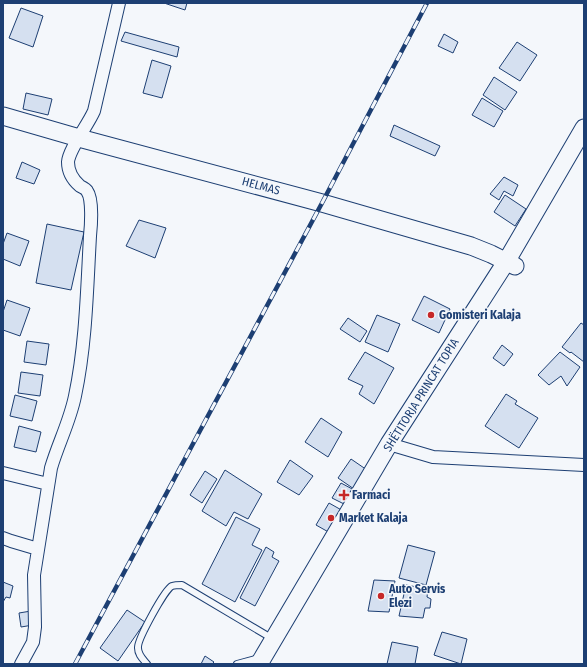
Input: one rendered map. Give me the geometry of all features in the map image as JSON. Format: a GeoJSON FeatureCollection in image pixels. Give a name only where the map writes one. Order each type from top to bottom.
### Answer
{"type":"FeatureCollection","features":[{"type":"Feature","properties":{"kind":"main road","name":"HELMAS"},"geometry":{"type":"LineString","coordinates":[[3,116],[79,138],[330,205],[471,246],[510,264]]}},
{"type":"Feature","properties":{"kind":"main road","name":"SHËTITORJA PRINCAT TOPIA"},"geometry":{"type":"LineString","coordinates":[[261,661],[389,444],[510,264],[584,128]]}},
{"type":"Feature","properties":{"kind":"street"},"geometry":{"type":"LineString","coordinates":[[21,664],[32,642],[35,627],[34,575],[48,484],[55,454],[75,396],[84,332],[91,206],[88,191],[74,181],[70,172],[68,161],[94,111],[119,3]]}},
{"type":"Feature","properties":{"kind":"street"},"geometry":{"type":"LineString","coordinates":[[389,444],[433,457],[584,465]]}},
{"type":"Feature","properties":{"kind":"street"},"geometry":{"type":"LineString","coordinates":[[3,473],[48,484]]}},
{"type":"Feature","properties":{"kind":"street"},"geometry":{"type":"LineString","coordinates":[[3,538],[38,549]]}},
{"type":"Feature","properties":{"kind":"lane"},"geometry":{"type":"LineString","coordinates":[[147,664],[139,654],[137,647],[144,630],[166,591],[173,586],[182,585],[273,639]]}},
{"type":"Feature","properties":{"kind":"lane"},"geometry":{"type":"LineString","coordinates":[[237,664],[261,661]]}},
{"type":"Feature","properties":{"kind":"building"},"geometry":{"type":"Polygon","coordinates":[[[164,3],[187,3],[185,10],[164,3]]]}},
{"type":"Feature","properties":{"kind":"building"},"geometry":{"type":"Polygon","coordinates":[[[21,8],[43,16],[33,47],[9,38],[21,8]]]}},
{"type":"Feature","properties":{"kind":"building"},"geometry":{"type":"Polygon","coordinates":[[[125,32],[179,47],[177,57],[121,41],[125,32]]]}},
{"type":"Feature","properties":{"kind":"building"},"geometry":{"type":"Polygon","coordinates":[[[444,34],[458,42],[453,53],[438,46],[444,34]]]}},
{"type":"Feature","properties":{"kind":"building"},"geometry":{"type":"Polygon","coordinates":[[[517,42],[537,55],[520,81],[499,68],[517,42]]]}},
{"type":"Feature","properties":{"kind":"building"},"geometry":{"type":"Polygon","coordinates":[[[152,60],[171,66],[162,98],[143,93],[152,60]]]}},
{"type":"Feature","properties":{"kind":"building"},"geometry":{"type":"Polygon","coordinates":[[[494,77],[517,92],[505,110],[483,95],[494,77]]]}},
{"type":"Feature","properties":{"kind":"building"},"geometry":{"type":"Polygon","coordinates":[[[26,93],[52,99],[48,115],[23,109],[26,93]]]}},
{"type":"Feature","properties":{"kind":"building"},"geometry":{"type":"Polygon","coordinates":[[[482,98],[503,111],[494,127],[472,115],[482,98]]]}},
{"type":"Feature","properties":{"kind":"building"},"geometry":{"type":"Polygon","coordinates":[[[394,125],[440,146],[435,156],[390,136],[394,125]]]}},
{"type":"Feature","properties":{"kind":"building"},"geometry":{"type":"Polygon","coordinates":[[[22,162],[40,170],[34,184],[16,178],[22,162]]]}},
{"type":"Feature","properties":{"kind":"building"},"geometry":{"type":"Polygon","coordinates":[[[504,177],[518,185],[513,196],[504,191],[499,200],[490,194],[504,177]]]}},
{"type":"Feature","properties":{"kind":"building"},"geometry":{"type":"Polygon","coordinates":[[[505,195],[526,209],[515,226],[494,212],[505,195]]]}},
{"type":"Feature","properties":{"kind":"building"},"geometry":{"type":"Polygon","coordinates":[[[139,220],[166,228],[155,258],[126,246],[139,220]]]}},
{"type":"Feature","properties":{"kind":"building"},"geometry":{"type":"Polygon","coordinates":[[[47,224],[84,232],[71,290],[36,283],[47,224]]]}},
{"type":"Feature","properties":{"kind":"building"},"geometry":{"type":"Polygon","coordinates":[[[7,233],[29,241],[20,266],[3,259],[3,244],[7,233]]]}},
{"type":"Feature","properties":{"kind":"building","name":"Gomisteri Kalaja"},"geometry":{"type":"Polygon","coordinates":[[[424,296],[450,309],[439,333],[412,320],[424,296]]]}},
{"type":"Feature","properties":{"kind":"building"},"geometry":{"type":"Polygon","coordinates":[[[7,300],[30,308],[20,336],[3,330],[3,312],[7,300]]]}},
{"type":"Feature","properties":{"kind":"building"},"geometry":{"type":"Polygon","coordinates":[[[377,315],[400,324],[388,352],[365,342],[377,315]]]}},
{"type":"Feature","properties":{"kind":"building"},"geometry":{"type":"Polygon","coordinates":[[[348,318],[367,331],[360,342],[340,329],[348,318]]]}},
{"type":"Feature","properties":{"kind":"building"},"geometry":{"type":"Polygon","coordinates":[[[581,323],[584,325],[584,362],[562,347],[581,323]]]}},
{"type":"Feature","properties":{"kind":"building"},"geometry":{"type":"Polygon","coordinates":[[[27,341],[49,344],[46,365],[24,362],[27,341]]]}},
{"type":"Feature","properties":{"kind":"building"},"geometry":{"type":"Polygon","coordinates":[[[502,345],[513,354],[504,366],[493,358],[502,345]]]}},
{"type":"Feature","properties":{"kind":"building"},"geometry":{"type":"Polygon","coordinates":[[[365,352],[394,368],[374,404],[359,394],[363,386],[348,379],[365,352]]]}},
{"type":"Feature","properties":{"kind":"building"},"geometry":{"type":"Polygon","coordinates":[[[560,352],[580,367],[567,386],[561,376],[549,385],[538,375],[560,352]]]}},
{"type":"Feature","properties":{"kind":"building"},"geometry":{"type":"Polygon","coordinates":[[[21,372],[43,375],[40,396],[18,393],[21,372]]]}},
{"type":"Feature","properties":{"kind":"building"},"geometry":{"type":"Polygon","coordinates":[[[506,394],[517,401],[515,404],[538,418],[519,448],[485,426],[506,394]]]}},
{"type":"Feature","properties":{"kind":"building"},"geometry":{"type":"Polygon","coordinates":[[[15,395],[37,401],[32,421],[10,416],[15,395]]]}},
{"type":"Feature","properties":{"kind":"building"},"geometry":{"type":"Polygon","coordinates":[[[321,418],[342,432],[328,457],[305,442],[321,418]]]}},
{"type":"Feature","properties":{"kind":"building"},"geometry":{"type":"Polygon","coordinates":[[[19,426],[41,432],[36,452],[14,447],[19,426]]]}},
{"type":"Feature","properties":{"kind":"building"},"geometry":{"type":"Polygon","coordinates":[[[351,459],[367,470],[354,489],[338,478],[351,459]]]}},
{"type":"Feature","properties":{"kind":"building"},"geometry":{"type":"Polygon","coordinates":[[[290,460],[313,476],[299,495],[277,482],[290,460]]]}},
{"type":"Feature","properties":{"kind":"building"},"geometry":{"type":"Polygon","coordinates":[[[225,470],[262,494],[248,519],[234,512],[226,526],[202,511],[225,470]]]}},
{"type":"Feature","properties":{"kind":"building"},"geometry":{"type":"Polygon","coordinates":[[[205,471],[217,479],[202,503],[190,495],[205,471]]]}},
{"type":"Feature","properties":{"kind":"building","name":"Farmaci"},"geometry":{"type":"Polygon","coordinates":[[[341,483],[356,491],[348,506],[332,498],[341,483]]]}},
{"type":"Feature","properties":{"kind":"building","name":"Market Kalaja"},"geometry":{"type":"Polygon","coordinates":[[[329,503],[345,512],[332,534],[316,525],[329,503]]]}},
{"type":"Feature","properties":{"kind":"building"},"geometry":{"type":"Polygon","coordinates":[[[236,517],[260,529],[252,545],[262,550],[235,602],[202,584],[236,517]]]}},
{"type":"Feature","properties":{"kind":"building"},"geometry":{"type":"Polygon","coordinates":[[[408,545],[435,552],[426,585],[399,578],[408,545]]]}},
{"type":"Feature","properties":{"kind":"building"},"geometry":{"type":"Polygon","coordinates":[[[266,547],[274,552],[272,557],[279,561],[255,606],[240,598],[266,547]]]}},
{"type":"Feature","properties":{"kind":"building","name":"Auto Servis Elezi"},"geometry":{"type":"Polygon","coordinates":[[[374,580],[395,581],[389,612],[368,611],[374,580]]]}},
{"type":"Feature","properties":{"kind":"building"},"geometry":{"type":"Polygon","coordinates":[[[3,582],[13,586],[10,598],[6,597],[3,602],[3,582]]]}},
{"type":"Feature","properties":{"kind":"building"},"geometry":{"type":"Polygon","coordinates":[[[406,585],[428,589],[427,597],[431,599],[430,608],[425,608],[423,618],[399,616],[406,585]]]}},
{"type":"Feature","properties":{"kind":"building"},"geometry":{"type":"Polygon","coordinates":[[[127,610],[145,622],[118,661],[100,648],[127,610]]]}},
{"type":"Feature","properties":{"kind":"building"},"geometry":{"type":"Polygon","coordinates":[[[31,611],[33,625],[21,627],[19,613],[31,611]]]}},
{"type":"Feature","properties":{"kind":"building"},"geometry":{"type":"Polygon","coordinates":[[[442,632],[467,639],[461,664],[434,655],[442,632]]]}},
{"type":"Feature","properties":{"kind":"building"},"geometry":{"type":"Polygon","coordinates":[[[392,642],[418,647],[415,664],[387,664],[392,642]]]}},
{"type":"Feature","properties":{"kind":"building"},"geometry":{"type":"Polygon","coordinates":[[[205,656],[214,662],[212,664],[201,664],[205,656]]]}},
{"type":"Feature","properties":{"kind":"railway"},"geometry":{"type":"LineString","coordinates":[[75,664],[322,203],[427,3]]}},
{"type":"Feature","properties":{"kind":"place","name":"Gomisteri Kalaja"},"geometry":{"type":"Point","coordinates":[431,315]}},
{"type":"Feature","properties":{"kind":"place","name":"Farmaci"},"geometry":{"type":"Point","coordinates":[344,495]}},
{"type":"Feature","properties":{"kind":"place","name":"Market Kalaja"},"geometry":{"type":"Point","coordinates":[331,518]}},
{"type":"Feature","properties":{"kind":"place","name":"Auto Servis Elezi"},"geometry":{"type":"Point","coordinates":[381,596]}}]}
